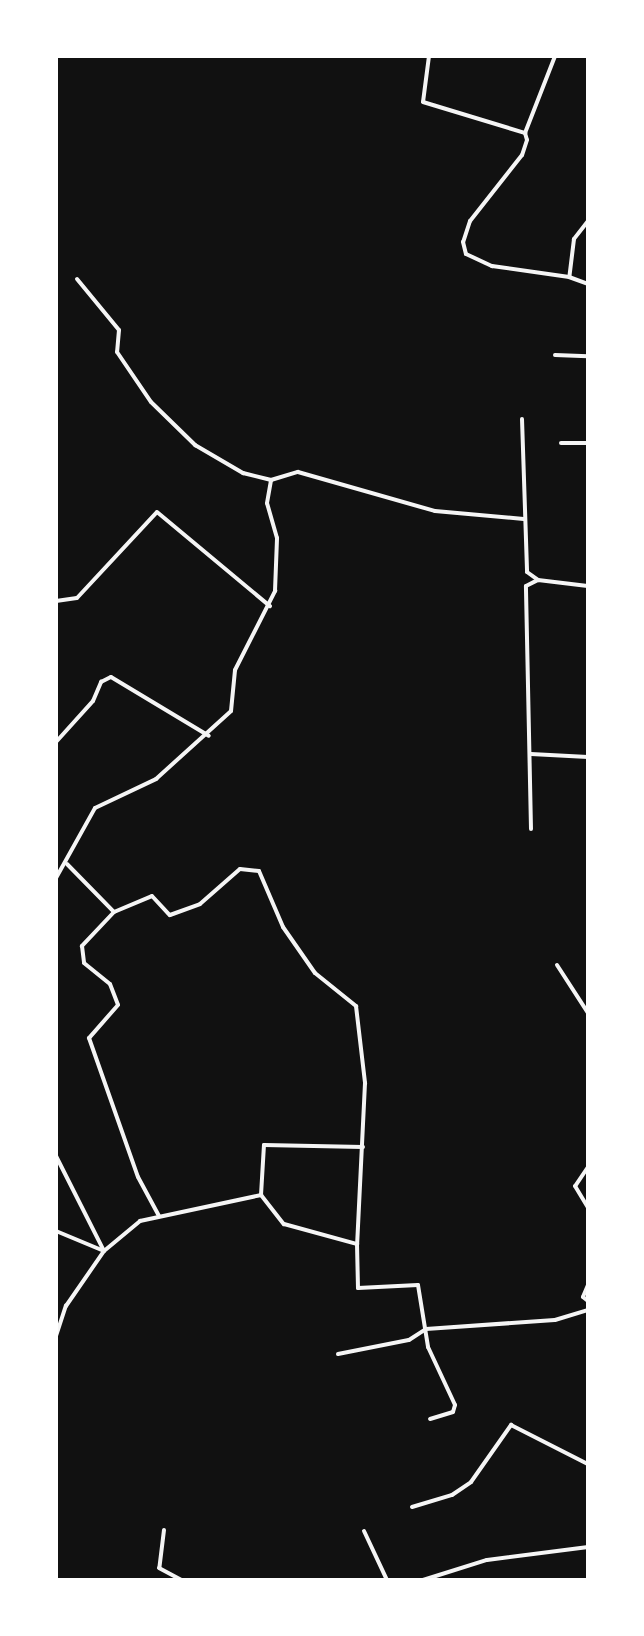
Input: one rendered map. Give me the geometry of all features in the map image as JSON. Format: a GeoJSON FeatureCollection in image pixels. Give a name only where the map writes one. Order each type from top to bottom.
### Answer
{"type":"FeatureCollection","features":[{"type":"Feature","properties":{"kind":"street"},"geometry":{"type":"LineString","coordinates":[[429,56],[423,102],[525,133]]}},
{"type":"Feature","properties":{"kind":"street"},"geometry":{"type":"LineString","coordinates":[[555,56],[525,133],[522,155],[470,221],[463,242],[466,254],[492,266],[569,277],[588,284]]}},
{"type":"Feature","properties":{"kind":"street"},"geometry":{"type":"LineString","coordinates":[[569,277],[574,239],[588,221]]}},
{"type":"Feature","properties":{"kind":"street"},"geometry":{"type":"LineString","coordinates":[[77,279],[119,330],[117,352],[151,402],[195,445],[243,473],[271,480],[298,472],[435,511],[524,519]]}},
{"type":"Feature","properties":{"kind":"street"},"geometry":{"type":"LineString","coordinates":[[555,355],[588,356]]}},
{"type":"Feature","properties":{"kind":"street"},"geometry":{"type":"LineString","coordinates":[[522,419],[527,572],[538,580],[588,586]]}},
{"type":"Feature","properties":{"kind":"street"},"geometry":{"type":"LineString","coordinates":[[561,443],[588,443]]}},
{"type":"Feature","properties":{"kind":"street"},"geometry":{"type":"LineString","coordinates":[[56,878],[67,864],[95,808],[156,779],[209,736],[231,711],[235,670],[270,606],[277,538],[267,503],[271,480]]}},
{"type":"Feature","properties":{"kind":"street"},"geometry":{"type":"LineString","coordinates":[[56,601],[77,598],[157,512],[270,606]]}},
{"type":"Feature","properties":{"kind":"street"},"geometry":{"type":"LineString","coordinates":[[531,829],[526,586],[538,580]]}},
{"type":"Feature","properties":{"kind":"street"},"geometry":{"type":"LineString","coordinates":[[56,742],[93,701],[101,682],[111,677],[209,736]]}},
{"type":"Feature","properties":{"kind":"street"},"geometry":{"type":"LineString","coordinates":[[56,732],[64,736]]}},
{"type":"Feature","properties":{"kind":"street"},"geometry":{"type":"LineString","coordinates":[[531,754],[588,757]]}},
{"type":"Feature","properties":{"kind":"street"},"geometry":{"type":"LineString","coordinates":[[67,864],[114,912]]}},
{"type":"Feature","properties":{"kind":"street"},"geometry":{"type":"LineString","coordinates":[[159,1216],[138,1177],[89,1038],[118,1005],[110,984],[84,963],[82,946],[114,912],[152,896],[170,915],[200,904],[240,869],[259,871],[283,927],[315,973],[356,1006],[365,1083],[357,1244],[358,1288],[418,1285],[436,1372],[455,1405],[453,1412],[430,1419]]}},
{"type":"Feature","properties":{"kind":"street"},"geometry":{"type":"LineString","coordinates":[[557,965],[588,1013]]}},
{"type":"Feature","properties":{"kind":"street"},"geometry":{"type":"LineString","coordinates":[[357,1244],[284,1224],[261,1195],[262,1151],[270,1143],[364,1147]]}},
{"type":"Feature","properties":{"kind":"street"},"geometry":{"type":"LineString","coordinates":[[56,1156],[104,1251]]}},
{"type":"Feature","properties":{"kind":"street"},"geometry":{"type":"LineString","coordinates":[[588,1167],[575,1186],[588,1208]]}},
{"type":"Feature","properties":{"kind":"street"},"geometry":{"type":"LineString","coordinates":[[56,1336],[66,1306],[104,1251],[140,1221],[261,1195]]}},
{"type":"Feature","properties":{"kind":"street"},"geometry":{"type":"LineString","coordinates":[[56,1231],[104,1251]]}},
{"type":"Feature","properties":{"kind":"street"},"geometry":{"type":"LineString","coordinates":[[588,1285],[583,1297],[588,1301]]}},
{"type":"Feature","properties":{"kind":"street"},"geometry":{"type":"LineString","coordinates":[[56,1304],[66,1306]]}},
{"type":"Feature","properties":{"kind":"street"},"geometry":{"type":"LineString","coordinates":[[338,1354],[409,1340],[426,1329],[555,1320],[588,1310]]}},
{"type":"Feature","properties":{"kind":"street"},"geometry":{"type":"LineString","coordinates":[[412,1507],[452,1495],[471,1482],[511,1425],[588,1464]]}},
{"type":"Feature","properties":{"kind":"street"},"geometry":{"type":"LineString","coordinates":[[164,1530],[159,1568],[182,1580]]}},
{"type":"Feature","properties":{"kind":"street"},"geometry":{"type":"LineString","coordinates":[[364,1531],[387,1580]]}},
{"type":"Feature","properties":{"kind":"street"},"geometry":{"type":"LineString","coordinates":[[423,1580],[487,1560],[588,1547]]}}]}
